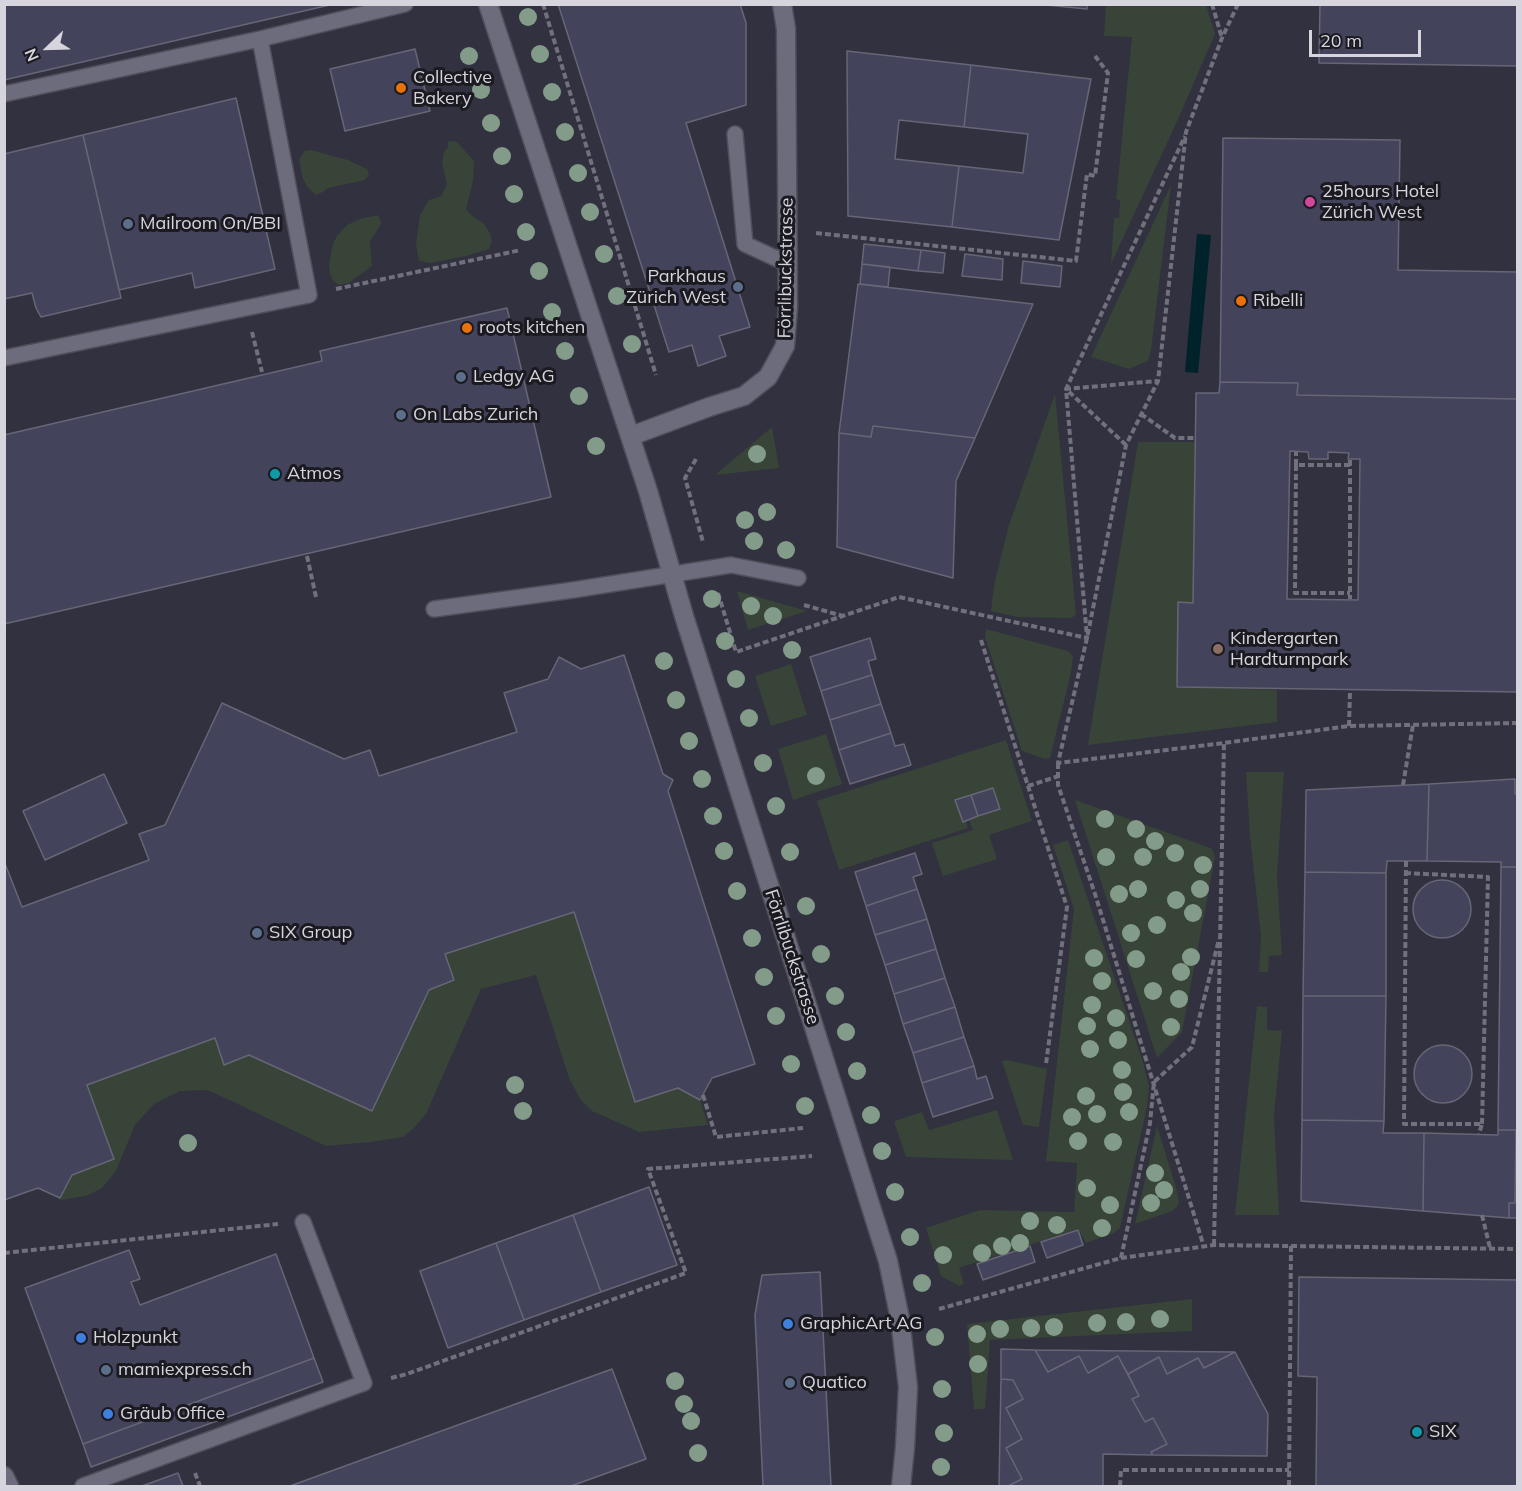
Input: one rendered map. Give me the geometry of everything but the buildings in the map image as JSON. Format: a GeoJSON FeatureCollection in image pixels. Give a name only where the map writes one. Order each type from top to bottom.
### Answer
{"type":"FeatureCollection","features":[{"type":"Feature","properties":{"kind":"street","name":"Förrlibuckstrasse"},"geometry":{"type":"LineString","coordinates":[[488,4],[631,436],[672,574],[888,1261],[900,1319],[908,1387],[901,1486]]}},
{"type":"Feature","properties":{"kind":"street","name":"Förrlibuckstrasse"},"geometry":{"type":"LineString","coordinates":[[631,436],[744,396],[768,377],[784,346],[788,307],[788,264],[786,29],[782,4]]}},
{"type":"Feature","properties":{"kind":"street"},"geometry":{"type":"LineString","coordinates":[[4,1476],[9,1486]]}},
{"type":"Feature","properties":{"kind":"lane"},"geometry":{"type":"LineString","coordinates":[[4,94],[260,39],[405,4]]}},
{"type":"Feature","properties":{"kind":"lane"},"geometry":{"type":"LineString","coordinates":[[4,358],[309,295],[260,39]]}},
{"type":"Feature","properties":{"kind":"lane"},"geometry":{"type":"LineString","coordinates":[[735,134],[745,244],[788,264]]}},
{"type":"Feature","properties":{"kind":"lane"},"geometry":{"type":"LineString","coordinates":[[434,609],[731,565],[798,579]]}},
{"type":"Feature","properties":{"kind":"lane"},"geometry":{"type":"LineString","coordinates":[[83,1486],[364,1383],[303,1222]]}},
{"type":"Feature","properties":{"kind":"path"},"geometry":{"type":"LineString","coordinates":[[543,4],[656,375]]}},
{"type":"Feature","properties":{"kind":"path"},"geometry":{"type":"LineString","coordinates":[[1212,4],[1222,38]]}},
{"type":"Feature","properties":{"kind":"path"},"geometry":{"type":"LineString","coordinates":[[1087,638],[1066,389],[1186,132],[1222,38],[1238,4]]}},
{"type":"Feature","properties":{"kind":"path"},"geometry":{"type":"LineString","coordinates":[[810,233],[1076,261],[1088,174],[1095,176],[1108,73],[1095,56]]}},
{"type":"Feature","properties":{"kind":"path"},"geometry":{"type":"LineString","coordinates":[[1186,132],[1158,381],[1126,445],[1059,763],[1058,785],[1095,894],[1204,1247]]}},
{"type":"Feature","properties":{"kind":"path"},"geometry":{"type":"LineString","coordinates":[[309,295],[521,250]]}},
{"type":"Feature","properties":{"kind":"path"},"geometry":{"type":"LineString","coordinates":[[246,308],[262,372]]}},
{"type":"Feature","properties":{"kind":"path"},"geometry":{"type":"LineString","coordinates":[[1066,389],[1158,381]]}},
{"type":"Feature","properties":{"kind":"path"},"geometry":{"type":"LineString","coordinates":[[1066,389],[1126,445]]}},
{"type":"Feature","properties":{"kind":"path"},"geometry":{"type":"LineString","coordinates":[[1141,414],[1175,438],[1194,438]]}},
{"type":"Feature","properties":{"kind":"path"},"geometry":{"type":"LineString","coordinates":[[1296,452],[1294,593],[1350,596],[1350,463],[1296,465]]}},
{"type":"Feature","properties":{"kind":"path"},"geometry":{"type":"LineString","coordinates":[[307,556],[316,597]]}},
{"type":"Feature","properties":{"kind":"path"},"geometry":{"type":"LineString","coordinates":[[736,652],[898,597],[1087,638]]}},
{"type":"Feature","properties":{"kind":"path"},"geometry":{"type":"LineString","coordinates":[[981,640],[1067,907],[1046,1064]]}},
{"type":"Feature","properties":{"kind":"path"},"geometry":{"type":"LineString","coordinates":[[1349,726],[1350,691]]}},
{"type":"Feature","properties":{"kind":"path"},"geometry":{"type":"LineString","coordinates":[[1059,763],[1349,726],[1518,723]]}},
{"type":"Feature","properties":{"kind":"path"},"geometry":{"type":"LineString","coordinates":[[1403,785],[1413,725]]}},
{"type":"Feature","properties":{"kind":"path"},"geometry":{"type":"LineString","coordinates":[[1214,1245],[1224,743]]}},
{"type":"Feature","properties":{"kind":"path"},"geometry":{"type":"LineString","coordinates":[[1028,786],[1059,776]]}},
{"type":"Feature","properties":{"kind":"path"},"geometry":{"type":"LineString","coordinates":[[1406,861],[1404,1124],[1482,1124]]}},
{"type":"Feature","properties":{"kind":"path"},"geometry":{"type":"LineString","coordinates":[[1405,873],[1488,877],[1482,1124],[1479,1134]]}},
{"type":"Feature","properties":{"kind":"path"},"geometry":{"type":"LineString","coordinates":[[1122,1258],[1150,1123],[1154,1082],[1192,1047],[1221,933]]}},
{"type":"Feature","properties":{"kind":"path"},"geometry":{"type":"LineString","coordinates":[[703,1095],[716,1137],[803,1128]]}},
{"type":"Feature","properties":{"kind":"path"},"geometry":{"type":"LineString","coordinates":[[364,1383],[407,1374],[686,1274],[648,1169],[812,1156]]}},
{"type":"Feature","properties":{"kind":"path"},"geometry":{"type":"LineString","coordinates":[[1482,1215],[1490,1248]]}},
{"type":"Feature","properties":{"kind":"path"},"geometry":{"type":"LineString","coordinates":[[4,1253],[266,1226]]}},
{"type":"Feature","properties":{"kind":"path"},"geometry":{"type":"LineString","coordinates":[[939,1309],[1122,1258],[1214,1245],[1518,1249]]}},
{"type":"Feature","properties":{"kind":"path"},"geometry":{"type":"LineString","coordinates":[[1289,1486],[1291,1246]]}},
{"type":"Feature","properties":{"kind":"path"},"geometry":{"type":"LineString","coordinates":[[1120,1486],[1120,1470],[1290,1470]]}},
{"type":"Feature","properties":{"kind":"shaded area"},"geometry":{"type":"Polygon","coordinates":[[[1106,5],[1206,5],[1215,34],[1111,264],[1114,218],[1119,218],[1120,200],[1116,199],[1132,37],[1104,36],[1106,5]]]}},
{"type":"Feature","properties":{"kind":"shaded area"},"geometry":{"type":"Polygon","coordinates":[[[448,141],[457,142],[474,161],[473,181],[466,209],[484,224],[490,233],[492,242],[489,249],[466,256],[431,263],[419,261],[416,245],[420,215],[429,200],[441,196],[447,184],[442,163],[448,141]]]}},
{"type":"Feature","properties":{"kind":"shaded area"},"geometry":{"type":"Polygon","coordinates":[[[311,150],[348,160],[367,169],[369,175],[365,180],[328,188],[316,195],[303,179],[299,160],[304,151],[311,150]]]}},
{"type":"Feature","properties":{"kind":"shaded area"},"geometry":{"type":"Polygon","coordinates":[[[1171,185],[1148,361],[1129,369],[1091,357],[1171,185]]]}},
{"type":"Feature","properties":{"kind":"shaded area"},"geometry":{"type":"Polygon","coordinates":[[[377,215],[381,224],[370,241],[372,266],[349,283],[339,285],[333,281],[330,274],[329,264],[333,243],[347,225],[377,215]]]}},
{"type":"Feature","properties":{"kind":"shaded area"},"geometry":{"type":"Polygon","coordinates":[[[1197,234],[1211,235],[1198,373],[1185,372],[1197,234]]]}},
{"type":"Feature","properties":{"kind":"shaded area"},"geometry":{"type":"Polygon","coordinates":[[[1055,394],[1076,614],[1069,618],[1017,617],[991,611],[994,585],[1008,528],[1055,394]]]}},
{"type":"Feature","properties":{"kind":"shaded area"},"geometry":{"type":"Polygon","coordinates":[[[772,427],[779,468],[715,475],[772,427]]]}},
{"type":"Feature","properties":{"kind":"shaded area"},"geometry":{"type":"Polygon","coordinates":[[[1138,442],[1195,442],[1193,603],[1179,602],[1178,687],[1277,690],[1277,722],[1088,745],[1138,442]]]}},
{"type":"Feature","properties":{"kind":"shaded area"},"geometry":{"type":"Polygon","coordinates":[[[737,591],[807,611],[748,630],[737,591]]]}},
{"type":"Feature","properties":{"kind":"shaded area"},"geometry":{"type":"Polygon","coordinates":[[[986,629],[1068,651],[1073,656],[1050,758],[1045,759],[1022,751],[985,637],[986,629]]]}},
{"type":"Feature","properties":{"kind":"shaded area"},"geometry":{"type":"Polygon","coordinates":[[[791,664],[807,715],[771,726],[755,676],[791,664]]]}},
{"type":"Feature","properties":{"kind":"shaded area"},"geometry":{"type":"Polygon","coordinates":[[[826,734],[842,784],[793,800],[778,749],[826,734]]]}},
{"type":"Feature","properties":{"kind":"shaded area"},"geometry":{"type":"Polygon","coordinates":[[[1006,740],[1032,821],[989,835],[997,859],[943,876],[932,843],[973,830],[969,820],[1000,809],[993,788],[956,800],[962,821],[966,821],[968,828],[839,870],[817,801],[1006,740]]]}},
{"type":"Feature","properties":{"kind":"shaded area"},"geometry":{"type":"Polygon","coordinates":[[[1246,772],[1284,772],[1277,876],[1282,955],[1269,956],[1268,972],[1259,972],[1261,937],[1250,836],[1246,772]]]}},
{"type":"Feature","properties":{"kind":"shaded area"},"geometry":{"type":"Polygon","coordinates":[[[1075,800],[1208,847],[1212,849],[1215,857],[1182,1032],[1157,1058],[1075,800]]]}},
{"type":"Feature","properties":{"kind":"shaded area"},"geometry":{"type":"Polygon","coordinates":[[[1068,840],[1143,1062],[1149,1086],[1147,1107],[1120,1228],[1114,1233],[1086,1243],[1078,1229],[959,1268],[964,1284],[959,1286],[941,1276],[926,1228],[980,1210],[1074,1212],[1077,1163],[1046,1161],[1074,909],[1053,845],[1068,840]]]}},
{"type":"Feature","properties":{"kind":"shaded area"},"geometry":{"type":"Polygon","coordinates":[[[574,912],[635,1102],[678,1088],[700,1100],[708,1125],[639,1132],[592,1111],[580,1099],[569,1078],[536,975],[481,989],[426,1114],[403,1137],[326,1146],[208,1090],[180,1091],[154,1104],[135,1125],[116,1171],[102,1188],[86,1196],[61,1200],[72,1175],[114,1159],[87,1085],[214,1038],[224,1064],[249,1055],[372,1111],[429,990],[454,980],[445,954],[574,912]]]}},
{"type":"Feature","properties":{"kind":"shaded area"},"geometry":{"type":"Polygon","coordinates":[[[1257,1006],[1267,1007],[1267,1030],[1282,1031],[1274,1117],[1279,1215],[1235,1215],[1257,1006]]]}},
{"type":"Feature","properties":{"kind":"shaded area"},"geometry":{"type":"Polygon","coordinates":[[[1007,1060],[1047,1069],[1039,1127],[1023,1125],[1002,1061],[1007,1060]]]}},
{"type":"Feature","properties":{"kind":"shaded area"},"geometry":{"type":"Polygon","coordinates":[[[997,1110],[1013,1160],[906,1157],[895,1124],[895,1121],[922,1112],[929,1130],[997,1110]]]}},
{"type":"Feature","properties":{"kind":"shaded area"},"geometry":{"type":"Polygon","coordinates":[[[1157,1126],[1179,1202],[1172,1211],[1135,1224],[1157,1126]]]}},
{"type":"Feature","properties":{"kind":"shaded area"},"geometry":{"type":"Polygon","coordinates":[[[1192,1299],[1192,1331],[990,1340],[985,1409],[974,1409],[967,1324],[1192,1299]]]}},
{"type":"Feature","properties":{"kind":"place","name":"Collective Bakery"},"geometry":{"type":"Point","coordinates":[401,88]}},
{"type":"Feature","properties":{"kind":"place","name":"25hours Hotel Zürich West"},"geometry":{"type":"Point","coordinates":[1310,202]}},
{"type":"Feature","properties":{"kind":"place","name":"Mailroom On/BBI"},"geometry":{"type":"Point","coordinates":[128,224]}},
{"type":"Feature","properties":{"kind":"place","name":"Parkhaus Zürich West"},"geometry":{"type":"Point","coordinates":[738,287]}},
{"type":"Feature","properties":{"kind":"place","name":"Ribelli"},"geometry":{"type":"Point","coordinates":[1241,301]}},
{"type":"Feature","properties":{"kind":"place","name":"roots kitchen"},"geometry":{"type":"Point","coordinates":[467,328]}},
{"type":"Feature","properties":{"kind":"place","name":"Ledgy AG"},"geometry":{"type":"Point","coordinates":[461,377]}},
{"type":"Feature","properties":{"kind":"place","name":"On Labs Zurich"},"geometry":{"type":"Point","coordinates":[401,415]}},
{"type":"Feature","properties":{"kind":"place","name":"Atmos"},"geometry":{"type":"Point","coordinates":[275,474]}},
{"type":"Feature","properties":{"kind":"place","name":"Kindergarten Hardturmpark"},"geometry":{"type":"Point","coordinates":[1218,649]}},
{"type":"Feature","properties":{"kind":"place","name":"SIX Group"},"geometry":{"type":"Point","coordinates":[257,933]}},
{"type":"Feature","properties":{"kind":"place","name":"GraphicArt AG"},"geometry":{"type":"Point","coordinates":[788,1324]}},
{"type":"Feature","properties":{"kind":"place","name":"Holzpunkt"},"geometry":{"type":"Point","coordinates":[81,1338]}},
{"type":"Feature","properties":{"kind":"place","name":"mamiexpress.ch"},"geometry":{"type":"Point","coordinates":[106,1370]}},
{"type":"Feature","properties":{"kind":"place","name":"Quatico"},"geometry":{"type":"Point","coordinates":[790,1383]}},
{"type":"Feature","properties":{"kind":"place","name":"Gräub Office"},"geometry":{"type":"Point","coordinates":[108,1414]}},
{"type":"Feature","properties":{"kind":"place","name":"SIX"},"geometry":{"type":"Point","coordinates":[1417,1432]}}]}
